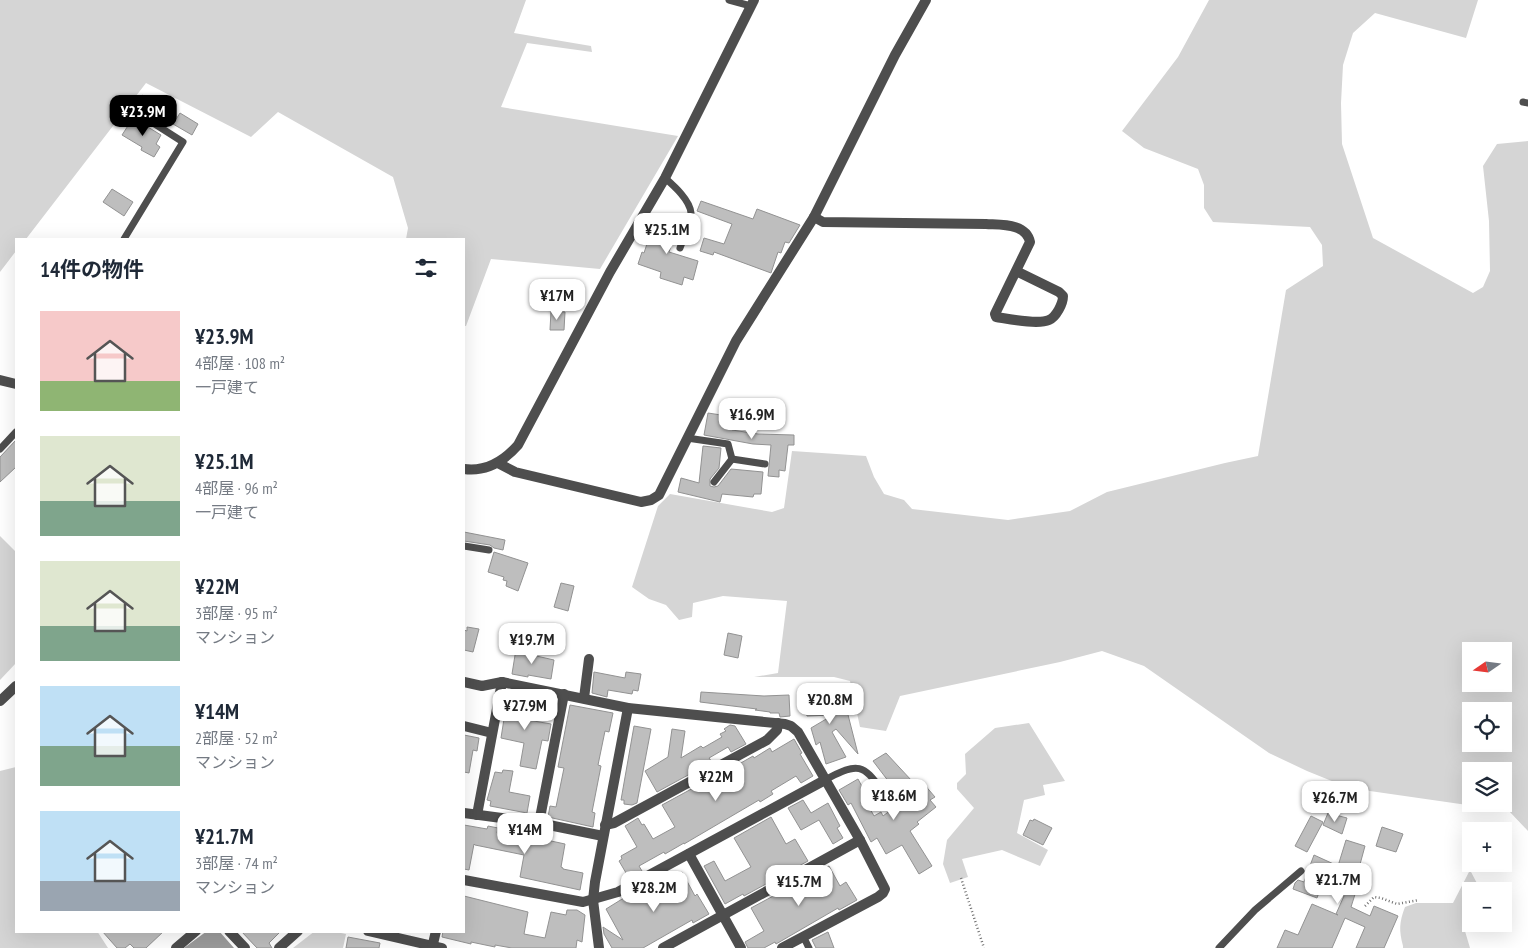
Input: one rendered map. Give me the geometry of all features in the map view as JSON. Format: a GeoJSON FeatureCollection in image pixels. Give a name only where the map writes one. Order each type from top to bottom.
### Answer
{"type":"FeatureCollection","features":[{"type":"Feature","properties":{"kind":"street"},"geometry":{"type":"LineString","coordinates":[[498,463],[515,472],[641,502],[659,495],[736,341],[814,218],[895,55],[926,0]]}},
{"type":"Feature","properties":{"kind":"street"},"geometry":{"type":"LineString","coordinates":[[465,469],[474,471],[498,463],[518,445],[610,272],[665,178],[752,3]]}},
{"type":"Feature","properties":{"kind":"street"},"geometry":{"type":"LineString","coordinates":[[814,218],[823,222],[1009,226],[1020,229],[1027,234],[1030,242],[994,314],[996,318],[1040,322],[1050,320],[1063,301],[1063,296],[1059,292],[1016,271]]}},
{"type":"Feature","properties":{"kind":"street"},"geometry":{"type":"LineString","coordinates":[[0,380],[15,384]]}},
{"type":"Feature","properties":{"kind":"street"},"geometry":{"type":"LineString","coordinates":[[584,698],[589,659]]}},
{"type":"Feature","properties":{"kind":"street"},"geometry":{"type":"LineString","coordinates":[[465,682],[482,686],[502,682],[628,708],[778,723],[791,726],[798,732],[884,885],[883,893],[782,948]]}},
{"type":"Feature","properties":{"kind":"street"},"geometry":{"type":"LineString","coordinates":[[478,815],[502,682]]}},
{"type":"Feature","properties":{"kind":"street"},"geometry":{"type":"LineString","coordinates":[[0,701],[15,687]]}},
{"type":"Feature","properties":{"kind":"street"},"geometry":{"type":"LineString","coordinates":[[539,823],[564,694]]}},
{"type":"Feature","properties":{"kind":"street"},"geometry":{"type":"LineString","coordinates":[[599,948],[593,900],[605,825],[628,708]]}},
{"type":"Feature","properties":{"kind":"street"},"geometry":{"type":"LineString","coordinates":[[605,825],[614,823],[767,740],[777,730],[778,723]]}},
{"type":"Feature","properties":{"kind":"street"},"geometry":{"type":"LineString","coordinates":[[465,726],[492,733]]}},
{"type":"Feature","properties":{"kind":"street"},"geometry":{"type":"LineString","coordinates":[[465,880],[583,902],[593,900],[618,892],[825,780]]}},
{"type":"Feature","properties":{"kind":"street"},"geometry":{"type":"LineString","coordinates":[[465,813],[539,823],[603,836]]}},
{"type":"Feature","properties":{"kind":"street"},"geometry":{"type":"LineString","coordinates":[[663,948],[860,840]]}},
{"type":"Feature","properties":{"kind":"street"},"geometry":{"type":"LineString","coordinates":[[689,854],[741,948]]}},
{"type":"Feature","properties":{"kind":"street"},"geometry":{"type":"LineString","coordinates":[[176,948],[194,933]]}},
{"type":"Feature","properties":{"kind":"street"},"geometry":{"type":"LineString","coordinates":[[231,933],[245,948]]}},
{"type":"Feature","properties":{"kind":"street"},"geometry":{"type":"LineString","coordinates":[[279,948],[296,933]]}},
{"type":"Feature","properties":{"kind":"street"},"geometry":{"type":"LineString","coordinates":[[376,933],[436,947],[436,933]]}},
{"type":"Feature","properties":{"kind":"lane"},"geometry":{"type":"LineString","coordinates":[[729,0],[752,3]]}},
{"type":"Feature","properties":{"kind":"lane"},"geometry":{"type":"LineString","coordinates":[[125,238],[183,142],[136,112]]}},
{"type":"Feature","properties":{"kind":"lane"},"geometry":{"type":"LineString","coordinates":[[665,178],[677,189],[688,204],[691,214],[680,248]]}},
{"type":"Feature","properties":{"kind":"lane"},"geometry":{"type":"LineString","coordinates":[[0,449],[15,433]]}},
{"type":"Feature","properties":{"kind":"lane"},"geometry":{"type":"LineString","coordinates":[[687,438],[728,444],[732,459]]}},
{"type":"Feature","properties":{"kind":"lane"},"geometry":{"type":"LineString","coordinates":[[732,459],[765,464]]}},
{"type":"Feature","properties":{"kind":"lane"},"geometry":{"type":"LineString","coordinates":[[714,482],[732,459]]}},
{"type":"Feature","properties":{"kind":"lane"},"geometry":{"type":"LineString","coordinates":[[465,546],[489,550]]}},
{"type":"Feature","properties":{"kind":"lane"},"geometry":{"type":"LineString","coordinates":[[825,780],[842,770],[854,767],[861,768],[867,772],[893,802],[917,784]]}},
{"type":"Feature","properties":{"kind":"lane"},"geometry":{"type":"LineString","coordinates":[[1219,948],[1255,910],[1301,871]]}},
{"type":"Feature","properties":{"kind":"lane"},"geometry":{"type":"LineString","coordinates":[[803,936],[809,948]]}},
{"type":"Feature","properties":{"kind":"path"},"geometry":{"type":"LineString","coordinates":[[961,878],[984,948]]}},
{"type":"Feature","properties":{"kind":"path"},"geometry":{"type":"LineString","coordinates":[[1364,906],[1374,897],[1397,904],[1419,900]]}},
{"type":"Feature","properties":{"kind":"shaded area"},"geometry":{"type":"Polygon","coordinates":[[[0,0],[526,0],[514,33],[591,46],[592,52],[527,43],[501,107],[678,136],[600,269],[491,259],[465,326],[465,238],[406,238],[408,228],[393,177],[278,112],[251,137],[146,83],[27,238],[15,238],[15,252],[0,272],[0,0]]]}},
{"type":"Feature","properties":{"kind":"shaded area"},"geometry":{"type":"Polygon","coordinates":[[[1209,0],[1478,0],[1466,38],[1375,13],[1353,33],[1343,65],[1341,103],[1342,144],[1373,238],[1473,293],[1483,287],[1490,271],[1489,221],[1483,166],[1497,144],[1528,141],[1528,831],[1510,812],[1512,812],[1512,762],[1462,762],[1462,804],[1349,788],[1269,753],[1144,666],[1102,651],[1060,662],[900,696],[886,731],[860,727],[850,681],[834,677],[754,677],[778,673],[787,601],[723,596],[693,603],[692,617],[679,620],[666,605],[649,599],[632,587],[658,506],[670,494],[772,512],[784,508],[792,451],[866,456],[874,477],[884,494],[904,500],[912,509],[1008,520],[1070,511],[1107,492],[1258,456],[1286,290],[1323,266],[1322,245],[1310,227],[1213,222],[1204,208],[1204,185],[1198,169],[1144,148],[1122,131],[1178,57],[1209,0]]]}},
{"type":"Feature","properties":{"kind":"shaded area"},"geometry":{"type":"Polygon","coordinates":[[[0,536],[15,551],[15,664],[0,680],[0,536]]]}},
{"type":"Feature","properties":{"kind":"shaded area"},"geometry":{"type":"Polygon","coordinates":[[[1029,723],[1065,781],[1043,785],[1045,795],[1024,800],[1017,833],[1048,850],[1040,866],[1002,850],[962,859],[968,877],[950,883],[943,864],[947,840],[974,808],[957,789],[957,783],[966,774],[965,754],[995,728],[1029,723]]]}},
{"type":"Feature","properties":{"kind":"shaded area"},"geometry":{"type":"Polygon","coordinates":[[[15,767],[15,933],[98,933],[108,948],[0,948],[0,771],[15,767]]]}},
{"type":"Feature","properties":{"kind":"shaded area"},"geometry":{"type":"Polygon","coordinates":[[[1469,872],[1471,872],[1476,882],[1464,882],[1469,872]]]}},
{"type":"Feature","properties":{"kind":"shaded area"},"geometry":{"type":"Polygon","coordinates":[[[1462,886],[1462,932],[1465,932],[1470,948],[1403,948],[1400,926],[1405,907],[1416,903],[1453,903],[1462,886]]]}},
{"type":"Feature","properties":{"kind":"shaded area"},"geometry":{"type":"Polygon","coordinates":[[[204,933],[221,933],[234,948],[184,948],[204,933]]]}},
{"type":"Feature","properties":{"kind":"shaded area"},"geometry":{"type":"Polygon","coordinates":[[[312,933],[346,934],[343,948],[293,948],[312,933]]]}},
{"type":"Feature","properties":{"kind":"building"},"geometry":{"type":"Polygon","coordinates":[[[142,95],[150,101],[144,111],[135,105],[142,95]]]}},
{"type":"Feature","properties":{"kind":"building"},"geometry":{"type":"Polygon","coordinates":[[[180,113],[198,124],[192,135],[173,124],[180,113]]]}},
{"type":"Feature","properties":{"kind":"building"},"geometry":{"type":"Polygon","coordinates":[[[133,118],[161,135],[156,144],[160,147],[154,157],[141,150],[142,147],[122,135],[133,118]]]}},
{"type":"Feature","properties":{"kind":"building"},"geometry":{"type":"Polygon","coordinates":[[[112,189],[133,202],[124,216],[103,202],[112,189]]]}},
{"type":"Feature","properties":{"kind":"building"},"geometry":{"type":"Polygon","coordinates":[[[701,201],[753,219],[757,209],[800,225],[789,243],[785,242],[781,253],[778,252],[771,273],[714,252],[713,255],[700,251],[704,238],[724,244],[732,224],[697,211],[701,201]]]}},
{"type":"Feature","properties":{"kind":"building"},"geometry":{"type":"Polygon","coordinates":[[[655,219],[677,226],[669,252],[698,261],[693,280],[684,277],[682,285],[660,278],[661,272],[638,264],[642,252],[644,253],[655,219]]]}},
{"type":"Feature","properties":{"kind":"building"},"geometry":{"type":"Polygon","coordinates":[[[551,311],[565,312],[564,330],[550,330],[551,311]]]}},
{"type":"Feature","properties":{"kind":"building"},"geometry":{"type":"Polygon","coordinates":[[[708,413],[734,417],[732,430],[758,434],[794,435],[794,445],[788,445],[785,471],[779,470],[779,477],[768,476],[771,445],[753,444],[704,435],[708,413]]]}},
{"type":"Feature","properties":{"kind":"building"},"geometry":{"type":"Polygon","coordinates":[[[15,441],[15,468],[0,482],[0,457],[15,441]]]}},
{"type":"Feature","properties":{"kind":"building"},"geometry":{"type":"Polygon","coordinates":[[[703,446],[721,448],[719,468],[710,479],[710,486],[718,486],[731,469],[763,472],[761,494],[754,494],[753,497],[722,494],[720,502],[678,492],[681,478],[699,483],[703,446]]]}},
{"type":"Feature","properties":{"kind":"building"},"geometry":{"type":"Polygon","coordinates":[[[465,532],[505,540],[503,550],[490,545],[465,541],[465,532]]]}},
{"type":"Feature","properties":{"kind":"building"},"geometry":{"type":"Polygon","coordinates":[[[494,552],[528,563],[518,591],[506,586],[507,581],[503,580],[504,577],[488,572],[494,552]]]}},
{"type":"Feature","properties":{"kind":"building"},"geometry":{"type":"Polygon","coordinates":[[[561,583],[574,586],[568,611],[554,607],[561,583]]]}},
{"type":"Feature","properties":{"kind":"building"},"geometry":{"type":"Polygon","coordinates":[[[467,627],[479,629],[473,652],[465,650],[465,630],[467,631],[467,627]]]}},
{"type":"Feature","properties":{"kind":"building"},"geometry":{"type":"Polygon","coordinates":[[[728,633],[742,636],[738,658],[724,655],[728,633]]]}},
{"type":"Feature","properties":{"kind":"building"},"geometry":{"type":"Polygon","coordinates":[[[516,649],[532,652],[532,655],[554,660],[551,679],[512,674],[516,649]]]}},
{"type":"Feature","properties":{"kind":"building"},"geometry":{"type":"Polygon","coordinates":[[[594,672],[625,678],[626,672],[641,674],[638,691],[633,690],[632,694],[608,690],[607,697],[592,693],[594,672]]]}},
{"type":"Feature","properties":{"kind":"building"},"geometry":{"type":"Polygon","coordinates":[[[837,691],[843,709],[846,707],[858,754],[836,729],[832,732],[846,757],[826,764],[820,742],[816,745],[811,728],[833,715],[807,716],[802,699],[837,691]]]}},
{"type":"Feature","properties":{"kind":"building"},"geometry":{"type":"Polygon","coordinates":[[[701,692],[764,696],[789,695],[790,716],[780,717],[779,713],[700,702],[701,692]]]}},
{"type":"Feature","properties":{"kind":"building"},"geometry":{"type":"Polygon","coordinates":[[[517,698],[532,701],[528,720],[551,724],[548,741],[542,740],[536,769],[520,766],[524,743],[501,738],[507,700],[517,702],[517,698]]]}},
{"type":"Feature","properties":{"kind":"building"},"geometry":{"type":"Polygon","coordinates":[[[570,705],[613,713],[609,732],[605,731],[598,765],[601,766],[592,812],[595,813],[593,827],[548,817],[550,806],[556,807],[564,768],[558,767],[570,705]]]}},
{"type":"Feature","properties":{"kind":"building"},"geometry":{"type":"Polygon","coordinates":[[[730,725],[735,726],[746,744],[731,752],[728,747],[709,758],[712,762],[657,792],[645,771],[668,757],[672,729],[685,731],[681,758],[701,746],[703,748],[722,737],[720,734],[726,731],[724,729],[730,725]]]}},
{"type":"Feature","properties":{"kind":"building"},"geometry":{"type":"Polygon","coordinates":[[[634,726],[651,729],[637,803],[632,805],[624,804],[624,800],[621,800],[634,726]]]}},
{"type":"Feature","properties":{"kind":"building"},"geometry":{"type":"Polygon","coordinates":[[[465,735],[479,738],[477,751],[473,750],[469,773],[465,772],[465,735]]]}},
{"type":"Feature","properties":{"kind":"building"},"geometry":{"type":"Polygon","coordinates":[[[794,739],[802,753],[800,754],[813,776],[801,783],[796,776],[771,791],[773,794],[760,802],[759,800],[684,844],[665,854],[664,852],[639,866],[642,871],[629,878],[619,861],[622,859],[621,856],[637,847],[625,826],[638,818],[653,839],[675,827],[662,805],[753,756],[754,758],[770,748],[772,752],[794,739]]]}},
{"type":"Feature","properties":{"kind":"building"},"geometry":{"type":"Polygon","coordinates":[[[886,753],[912,781],[894,794],[886,785],[889,782],[873,761],[886,753]]]}},
{"type":"Feature","properties":{"kind":"building"},"geometry":{"type":"Polygon","coordinates":[[[503,770],[513,771],[509,792],[530,796],[527,813],[490,806],[491,801],[487,800],[495,772],[502,773],[503,770]]]}},
{"type":"Feature","properties":{"kind":"building"},"geometry":{"type":"Polygon","coordinates":[[[858,779],[865,792],[862,794],[874,816],[881,812],[883,816],[920,788],[923,783],[935,797],[930,800],[936,807],[917,822],[919,824],[910,831],[932,866],[919,874],[902,845],[886,854],[877,838],[871,842],[851,803],[848,805],[839,790],[858,779]]]}},
{"type":"Feature","properties":{"kind":"building"},"geometry":{"type":"Polygon","coordinates":[[[803,800],[811,813],[828,803],[840,826],[837,828],[843,838],[833,844],[819,820],[801,830],[788,808],[803,800]]]}},
{"type":"Feature","properties":{"kind":"building"},"geometry":{"type":"Polygon","coordinates":[[[1328,813],[1347,818],[1342,834],[1323,825],[1328,813]]]}},
{"type":"Feature","properties":{"kind":"building"},"geometry":{"type":"Polygon","coordinates":[[[1311,816],[1323,822],[1307,852],[1295,846],[1311,816]]]}},
{"type":"Feature","properties":{"kind":"building"},"geometry":{"type":"Polygon","coordinates":[[[771,817],[786,844],[795,839],[808,861],[744,896],[743,894],[725,904],[704,866],[714,861],[725,881],[751,867],[734,838],[771,817]]]}},
{"type":"Feature","properties":{"kind":"building"},"geometry":{"type":"Polygon","coordinates":[[[1034,819],[1052,828],[1043,845],[1023,835],[1030,820],[1033,821],[1034,819]]]}},
{"type":"Feature","properties":{"kind":"building"},"geometry":{"type":"Polygon","coordinates":[[[465,825],[487,829],[488,826],[498,828],[497,833],[527,839],[528,836],[565,844],[561,867],[583,873],[580,890],[520,877],[524,855],[474,844],[469,870],[465,869],[465,825]]]}},
{"type":"Feature","properties":{"kind":"building"},"geometry":{"type":"Polygon","coordinates":[[[1382,827],[1403,834],[1396,852],[1376,846],[1382,827]]]}},
{"type":"Feature","properties":{"kind":"building"},"geometry":{"type":"Polygon","coordinates":[[[1346,840],[1365,846],[1359,868],[1363,869],[1351,907],[1370,916],[1374,906],[1398,916],[1384,948],[1356,948],[1365,927],[1345,918],[1332,948],[1277,948],[1285,930],[1298,935],[1312,904],[1338,915],[1336,914],[1344,896],[1321,887],[1317,898],[1293,889],[1298,880],[1304,882],[1314,855],[1338,866],[1346,840]]]}},
{"type":"Feature","properties":{"kind":"building"},"geometry":{"type":"Polygon","coordinates":[[[829,866],[840,886],[846,882],[857,900],[839,910],[838,908],[776,944],[775,942],[764,948],[748,948],[745,942],[764,931],[751,908],[829,866]]]}},
{"type":"Feature","properties":{"kind":"building"},"geometry":{"type":"Polygon","coordinates":[[[682,872],[695,896],[697,894],[709,914],[693,923],[692,920],[643,948],[612,948],[604,934],[603,927],[623,940],[606,909],[648,883],[652,890],[682,872]]]}},
{"type":"Feature","properties":{"kind":"building"},"geometry":{"type":"Polygon","coordinates":[[[465,896],[528,912],[524,934],[545,938],[551,912],[566,915],[567,910],[577,910],[585,915],[582,942],[577,940],[576,948],[512,948],[495,945],[495,947],[471,942],[471,944],[442,937],[443,933],[465,933],[465,896]]]}},
{"type":"Feature","properties":{"kind":"building"},"geometry":{"type":"Polygon","coordinates":[[[828,932],[834,948],[816,948],[812,940],[828,932]]]}},
{"type":"Feature","properties":{"kind":"building"},"geometry":{"type":"Polygon","coordinates":[[[104,933],[162,933],[146,948],[134,948],[130,944],[125,948],[117,948],[104,933]]]}},
{"type":"Feature","properties":{"kind":"building"},"geometry":{"type":"Polygon","coordinates":[[[243,933],[279,933],[269,943],[272,948],[257,948],[243,933]]]}},
{"type":"Feature","properties":{"kind":"building"},"geometry":{"type":"Polygon","coordinates":[[[348,937],[380,943],[379,948],[346,948],[348,937]]]}}]}
